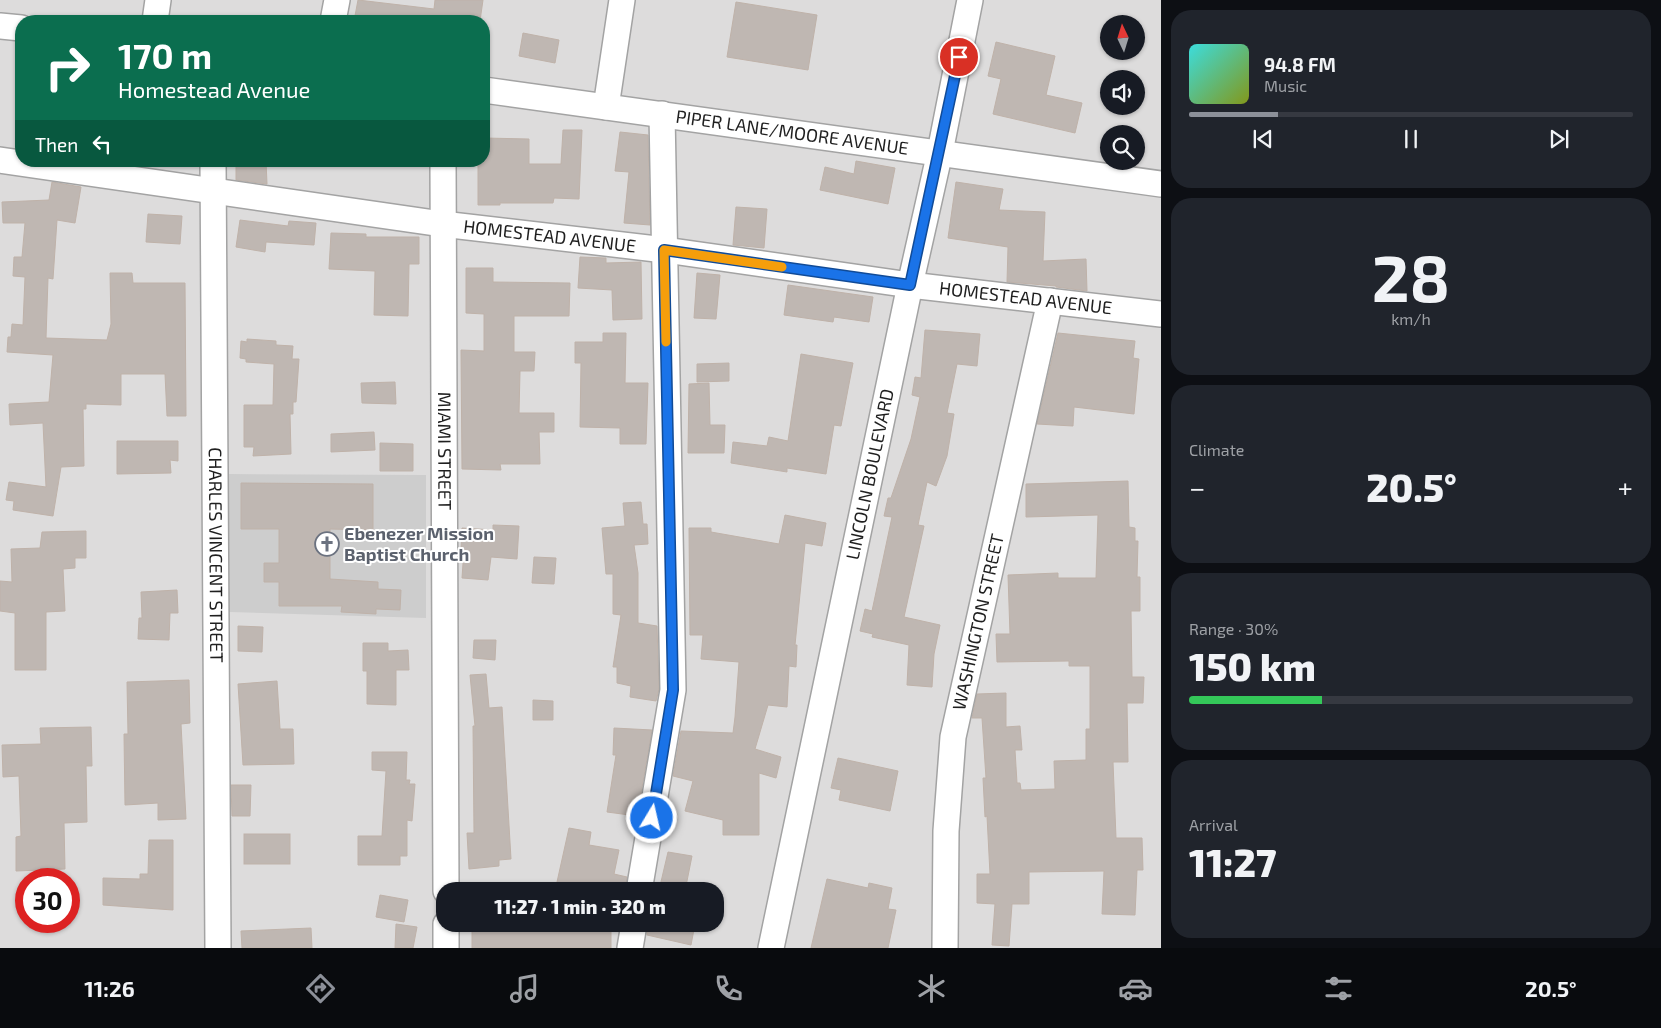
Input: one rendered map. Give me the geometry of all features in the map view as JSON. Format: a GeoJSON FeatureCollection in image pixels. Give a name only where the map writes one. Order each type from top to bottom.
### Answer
{"type":"FeatureCollection","features":[{"type":"Feature","properties":{"kind":"street"},"geometry":{"type":"LineString","coordinates":[[156,15],[158,0]]}},
{"type":"Feature","properties":{"kind":"street"},"geometry":{"type":"LineString","coordinates":[[334,15],[337,0]]}},
{"type":"Feature","properties":{"kind":"street"},"geometry":{"type":"LineString","coordinates":[[606,107],[622,0]]}},
{"type":"Feature","properties":{"kind":"street","name":"LINCOLN BOULEVARD"},"geometry":{"type":"LineString","coordinates":[[771,948],[910,285],[940,152],[970,0]]}},
{"type":"Feature","properties":{"kind":"street"},"geometry":{"type":"LineString","coordinates":[[0,26],[15,27]]}},
{"type":"Feature","properties":{"kind":"street","name":"PIPER LANE/MOORE AVENUE"},"geometry":{"type":"LineString","coordinates":[[490,91],[1161,184]]}},
{"type":"Feature","properties":{"kind":"street"},"geometry":{"type":"LineString","coordinates":[[641,882],[673,690],[662,114]]}},
{"type":"Feature","properties":{"kind":"street","name":"HOMESTEAD AVENUE"},"geometry":{"type":"LineString","coordinates":[[0,160],[15,162]]}},
{"type":"Feature","properties":{"kind":"street","name":"HOMESTEAD AVENUE"},"geometry":{"type":"LineString","coordinates":[[48,167],[442,224],[664,250],[910,285],[1161,314]]}},
{"type":"Feature","properties":{"kind":"street","name":"CHARLES VINCENT STREET"},"geometry":{"type":"LineString","coordinates":[[213,167],[218,948]]}},
{"type":"Feature","properties":{"kind":"street","name":"MIAMI STREET"},"geometry":{"type":"LineString","coordinates":[[443,167],[446,882]]}},
{"type":"Feature","properties":{"kind":"street","name":"WASHINGTON STREET"},"geometry":{"type":"LineString","coordinates":[[945,948],[946,830],[954,737],[1050,301]]}},
{"type":"Feature","properties":{"kind":"street"},"geometry":{"type":"LineString","coordinates":[[446,932],[446,948]]}},
{"type":"Feature","properties":{"kind":"street"},"geometry":{"type":"LineString","coordinates":[[630,948],[633,932]]}},
{"type":"Feature","properties":{"kind":"shaded area"},"geometry":{"type":"Polygon","coordinates":[[[0,0],[1161,0],[1161,948],[0,948],[0,0]]]}},
{"type":"Feature","properties":{"kind":"shaded area","name":"Ebenezer Mission Baptist Church"},"geometry":{"type":"Polygon","coordinates":[[[229,474],[426,475],[426,618],[229,612],[229,474]]]}},
{"type":"Feature","properties":{"kind":"building"},"geometry":{"type":"Polygon","coordinates":[[[358,0],[434,9],[435,0],[483,0],[481,15],[355,15],[358,0]]]}},
{"type":"Feature","properties":{"kind":"building"},"geometry":{"type":"Polygon","coordinates":[[[736,2],[817,15],[808,70],[727,57],[736,2]]]}},
{"type":"Feature","properties":{"kind":"building"},"geometry":{"type":"Polygon","coordinates":[[[523,33],[559,40],[555,63],[519,56],[523,33]]]}},
{"type":"Feature","properties":{"kind":"building"},"geometry":{"type":"Polygon","coordinates":[[[996,42],[1055,56],[1046,95],[1082,103],[1075,133],[993,114],[1001,79],[988,76],[996,42]]]}},
{"type":"Feature","properties":{"kind":"building"},"geometry":{"type":"Polygon","coordinates":[[[563,130],[582,130],[579,199],[554,198],[553,203],[478,205],[478,167],[490,167],[490,138],[529,139],[529,164],[561,164],[563,130]]]}},
{"type":"Feature","properties":{"kind":"building"},"geometry":{"type":"Polygon","coordinates":[[[620,132],[648,135],[650,225],[624,223],[629,172],[615,171],[620,132]]]}},
{"type":"Feature","properties":{"kind":"building"},"geometry":{"type":"Polygon","coordinates":[[[856,161],[895,168],[888,204],[820,190],[825,167],[854,174],[856,161]]]}},
{"type":"Feature","properties":{"kind":"building"},"geometry":{"type":"Polygon","coordinates":[[[236,167],[266,167],[267,184],[236,180],[236,167]]]}},
{"type":"Feature","properties":{"kind":"building"},"geometry":{"type":"Polygon","coordinates":[[[52,182],[81,187],[75,223],[57,220],[53,279],[48,278],[46,338],[107,340],[111,324],[110,273],[132,273],[133,283],[185,283],[186,416],[167,416],[165,374],[121,374],[121,405],[86,404],[86,409],[83,409],[84,466],[61,467],[53,516],[13,510],[14,501],[6,500],[9,482],[46,487],[43,423],[10,425],[9,404],[49,402],[53,355],[7,352],[8,337],[11,337],[12,324],[23,325],[25,277],[13,276],[14,257],[22,257],[25,223],[3,223],[2,202],[49,200],[52,182]]]}},
{"type":"Feature","properties":{"kind":"building"},"geometry":{"type":"Polygon","coordinates":[[[956,182],[1003,189],[999,210],[1045,212],[1043,261],[1086,259],[1087,291],[1056,286],[1007,282],[1008,247],[948,238],[956,182]]]}},
{"type":"Feature","properties":{"kind":"building"},"geometry":{"type":"Polygon","coordinates":[[[736,207],[767,209],[764,248],[733,245],[736,207]]]}},
{"type":"Feature","properties":{"kind":"building"},"geometry":{"type":"Polygon","coordinates":[[[148,214],[182,216],[180,244],[146,242],[148,214]]]}},
{"type":"Feature","properties":{"kind":"building"},"geometry":{"type":"Polygon","coordinates":[[[240,220],[288,226],[289,221],[316,223],[314,245],[266,242],[265,252],[236,247],[240,220]]]}},
{"type":"Feature","properties":{"kind":"building"},"geometry":{"type":"Polygon","coordinates":[[[331,233],[366,234],[366,237],[419,237],[419,264],[409,264],[408,316],[374,315],[375,271],[329,269],[331,233]]]}},
{"type":"Feature","properties":{"kind":"building"},"geometry":{"type":"Polygon","coordinates":[[[580,257],[606,258],[606,263],[641,262],[642,319],[613,320],[612,290],[578,288],[580,257]]]}},
{"type":"Feature","properties":{"kind":"building"},"geometry":{"type":"Polygon","coordinates":[[[466,268],[493,268],[493,282],[570,283],[569,316],[514,316],[514,352],[535,352],[534,371],[520,371],[519,413],[554,413],[554,432],[539,432],[540,464],[500,464],[501,470],[462,469],[461,350],[484,351],[484,314],[466,313],[466,268]]]}},
{"type":"Feature","properties":{"kind":"building"},"geometry":{"type":"Polygon","coordinates":[[[697,273],[720,275],[716,319],[694,318],[697,273]]]}},
{"type":"Feature","properties":{"kind":"building"},"geometry":{"type":"Polygon","coordinates":[[[788,285],[873,297],[869,322],[834,317],[833,322],[784,315],[788,285]]]}},
{"type":"Feature","properties":{"kind":"building"},"geometry":{"type":"Polygon","coordinates":[[[925,330],[980,334],[977,366],[957,364],[947,413],[954,414],[947,456],[936,486],[927,482],[918,525],[924,526],[904,617],[940,625],[934,654],[932,687],[907,685],[909,645],[872,637],[873,634],[860,631],[865,609],[872,611],[892,517],[884,516],[888,498],[891,498],[911,439],[920,397],[912,395],[915,377],[921,378],[925,330]]]}},
{"type":"Feature","properties":{"kind":"building"},"geometry":{"type":"Polygon","coordinates":[[[603,333],[626,333],[625,383],[648,383],[646,444],[620,444],[620,428],[580,427],[581,363],[575,363],[575,342],[603,342],[603,333]]]}},
{"type":"Feature","properties":{"kind":"building"},"geometry":{"type":"Polygon","coordinates":[[[1058,333],[1135,341],[1133,358],[1139,359],[1134,414],[1074,407],[1073,426],[1037,424],[1058,333]]]}},
{"type":"Feature","properties":{"kind":"building"},"geometry":{"type":"Polygon","coordinates":[[[247,339],[276,341],[276,345],[293,346],[292,359],[299,359],[296,402],[293,402],[293,414],[290,414],[291,454],[253,456],[254,447],[244,447],[244,405],[273,405],[274,364],[246,362],[246,359],[240,358],[241,341],[247,342],[247,339]]]}},
{"type":"Feature","properties":{"kind":"building"},"geometry":{"type":"Polygon","coordinates":[[[801,354],[853,363],[841,426],[834,425],[826,474],[787,468],[787,472],[731,463],[733,442],[767,446],[769,437],[788,441],[801,354]]]}},
{"type":"Feature","properties":{"kind":"building"},"geometry":{"type":"Polygon","coordinates":[[[729,363],[729,381],[697,382],[697,364],[729,363]]]}},
{"type":"Feature","properties":{"kind":"building"},"geometry":{"type":"Polygon","coordinates":[[[395,382],[396,404],[362,403],[361,383],[395,382]]]}},
{"type":"Feature","properties":{"kind":"building"},"geometry":{"type":"Polygon","coordinates":[[[709,383],[710,425],[725,425],[724,453],[688,453],[689,384],[709,383]]]}},
{"type":"Feature","properties":{"kind":"building"},"geometry":{"type":"Polygon","coordinates":[[[374,432],[375,450],[331,452],[331,434],[374,432]]]}},
{"type":"Feature","properties":{"kind":"building"},"geometry":{"type":"Polygon","coordinates":[[[117,441],[178,441],[178,461],[170,460],[171,473],[117,474],[117,441]]]}},
{"type":"Feature","properties":{"kind":"building"},"geometry":{"type":"Polygon","coordinates":[[[380,443],[413,444],[413,471],[380,471],[380,443]]]}},
{"type":"Feature","properties":{"kind":"building"},"geometry":{"type":"Polygon","coordinates":[[[1128,481],[1129,527],[1135,528],[1135,541],[1138,541],[1137,577],[1140,577],[1140,611],[1131,611],[1132,677],[1144,677],[1143,703],[1127,703],[1128,762],[1113,762],[1116,838],[1142,838],[1143,870],[1137,870],[1135,915],[1102,914],[1104,871],[1029,872],[1029,904],[1012,904],[1009,946],[992,945],[995,904],[977,903],[977,874],[990,874],[983,778],[986,778],[982,718],[972,718],[977,694],[1006,693],[1006,727],[1020,726],[1022,750],[1015,750],[1017,783],[1020,783],[1021,790],[1055,789],[1054,761],[1086,760],[1086,729],[1090,729],[1090,666],[1069,666],[1069,661],[997,662],[996,634],[1010,634],[1008,575],[1058,573],[1058,578],[1096,578],[1098,515],[1026,517],[1026,484],[1128,481]]]}},
{"type":"Feature","properties":{"kind":"building"},"geometry":{"type":"Polygon","coordinates":[[[241,483],[373,484],[373,530],[330,529],[330,579],[378,582],[378,589],[401,590],[400,610],[376,609],[376,614],[341,612],[342,606],[279,606],[279,582],[264,582],[264,563],[279,563],[279,529],[241,529],[241,483]]]}},
{"type":"Feature","properties":{"kind":"building"},"geometry":{"type":"Polygon","coordinates":[[[641,502],[643,524],[647,524],[648,544],[634,545],[638,573],[638,623],[657,626],[659,689],[656,701],[630,697],[631,686],[617,683],[617,667],[613,667],[621,615],[613,614],[613,574],[606,574],[602,528],[625,526],[623,503],[641,502]]]}},
{"type":"Feature","properties":{"kind":"building"},"geometry":{"type":"Polygon","coordinates":[[[785,515],[826,523],[822,546],[805,543],[795,645],[797,645],[796,667],[789,666],[787,707],[768,705],[755,749],[781,757],[776,778],[759,773],[759,835],[723,835],[723,820],[685,811],[693,781],[673,776],[681,731],[733,733],[739,662],[701,659],[703,635],[690,635],[689,528],[711,528],[711,532],[779,544],[785,515]]]}},
{"type":"Feature","properties":{"kind":"building"},"geometry":{"type":"Polygon","coordinates":[[[493,525],[519,526],[517,559],[491,557],[488,580],[462,578],[464,549],[461,549],[462,528],[493,530],[493,525]]]}},
{"type":"Feature","properties":{"kind":"building"},"geometry":{"type":"Polygon","coordinates":[[[86,531],[86,558],[75,558],[75,568],[63,569],[65,611],[46,612],[46,670],[15,670],[15,613],[0,611],[0,581],[12,582],[11,549],[40,548],[42,532],[86,531]]]}},
{"type":"Feature","properties":{"kind":"building"},"geometry":{"type":"Polygon","coordinates":[[[534,557],[556,558],[554,584],[532,583],[534,557]]]}},
{"type":"Feature","properties":{"kind":"building"},"geometry":{"type":"Polygon","coordinates":[[[177,590],[178,613],[170,613],[169,640],[138,639],[139,618],[142,618],[141,592],[177,590]]]}},
{"type":"Feature","properties":{"kind":"building"},"geometry":{"type":"Polygon","coordinates":[[[238,626],[263,627],[262,652],[238,651],[238,626]]]}},
{"type":"Feature","properties":{"kind":"building"},"geometry":{"type":"Polygon","coordinates":[[[474,640],[496,640],[495,660],[473,658],[474,640]]]}},
{"type":"Feature","properties":{"kind":"building"},"geometry":{"type":"Polygon","coordinates":[[[363,643],[388,643],[388,651],[408,650],[409,670],[396,670],[396,705],[367,704],[367,671],[363,671],[363,643]]]}},
{"type":"Feature","properties":{"kind":"building"},"geometry":{"type":"Polygon","coordinates":[[[486,674],[489,708],[502,707],[511,859],[499,860],[499,866],[469,869],[467,833],[474,833],[473,726],[475,726],[470,675],[486,674]]]}},
{"type":"Feature","properties":{"kind":"building"},"geometry":{"type":"Polygon","coordinates":[[[189,680],[190,723],[181,724],[186,819],[158,820],[158,803],[125,805],[124,734],[128,734],[127,682],[189,680]]]}},
{"type":"Feature","properties":{"kind":"building"},"geometry":{"type":"Polygon","coordinates":[[[277,681],[280,729],[293,729],[294,764],[243,765],[238,684],[277,681]]]}},
{"type":"Feature","properties":{"kind":"building"},"geometry":{"type":"Polygon","coordinates":[[[533,700],[553,701],[553,720],[533,720],[533,700]]]}},
{"type":"Feature","properties":{"kind":"building"},"geometry":{"type":"Polygon","coordinates":[[[91,727],[92,766],[86,766],[87,822],[64,823],[65,868],[16,868],[16,837],[21,836],[19,776],[3,777],[2,745],[41,744],[40,728],[91,727]]]}},
{"type":"Feature","properties":{"kind":"building"},"geometry":{"type":"Polygon","coordinates":[[[614,728],[652,730],[637,816],[607,812],[616,755],[613,755],[614,728]]]}},
{"type":"Feature","properties":{"kind":"building"},"geometry":{"type":"Polygon","coordinates":[[[372,752],[407,752],[406,780],[410,780],[409,784],[415,784],[412,821],[407,820],[407,856],[400,856],[400,865],[358,865],[358,836],[382,836],[386,771],[372,770],[372,752]]]}},
{"type":"Feature","properties":{"kind":"building"},"geometry":{"type":"Polygon","coordinates":[[[838,758],[898,771],[890,811],[839,800],[841,790],[831,788],[838,758]]]}},
{"type":"Feature","properties":{"kind":"building"},"geometry":{"type":"Polygon","coordinates":[[[231,785],[251,785],[250,816],[232,816],[231,785]]]}},
{"type":"Feature","properties":{"kind":"building"},"geometry":{"type":"Polygon","coordinates":[[[569,828],[591,832],[589,845],[619,850],[614,874],[627,877],[626,882],[557,882],[569,828]]]}},
{"type":"Feature","properties":{"kind":"building"},"geometry":{"type":"Polygon","coordinates":[[[244,834],[290,834],[290,864],[244,864],[244,834]]]}},
{"type":"Feature","properties":{"kind":"building"},"geometry":{"type":"Polygon","coordinates":[[[149,840],[173,840],[173,910],[103,905],[103,878],[140,879],[140,874],[148,874],[149,840]]]}},
{"type":"Feature","properties":{"kind":"building"},"geometry":{"type":"Polygon","coordinates":[[[668,852],[692,856],[687,882],[661,882],[668,852]]]}},
{"type":"Feature","properties":{"kind":"building"},"geometry":{"type":"Polygon","coordinates":[[[827,879],[868,888],[869,883],[892,888],[888,909],[896,910],[888,948],[811,948],[827,879]]]}},
{"type":"Feature","properties":{"kind":"building"},"geometry":{"type":"Polygon","coordinates":[[[380,895],[408,900],[404,922],[376,917],[380,895]]]}},
{"type":"Feature","properties":{"kind":"building"},"geometry":{"type":"Polygon","coordinates":[[[396,924],[417,927],[413,948],[395,948],[396,924]]]}},
{"type":"Feature","properties":{"kind":"building"},"geometry":{"type":"Polygon","coordinates":[[[311,928],[312,948],[242,948],[241,931],[311,928]]]}},
{"type":"Feature","properties":{"kind":"building"},"geometry":{"type":"Polygon","coordinates":[[[472,932],[611,932],[611,948],[472,948],[472,932]]]}},
{"type":"Feature","properties":{"kind":"building"},"geometry":{"type":"Polygon","coordinates":[[[647,932],[693,932],[691,945],[647,935],[647,932]]]}},
{"type":"Feature","properties":{"kind":"slow traffic"},"geometry":{"type":"LineString","coordinates":[[666,342],[664,250],[782,267]]}},
{"type":"Feature","properties":{"kind":"place","name":"Ebenezer Mission Baptist Church"},"geometry":{"type":"Point","coordinates":[327,544]}},
{"type":"Feature","properties":{"kind":"route"},"geometry":{"type":"LineString","coordinates":[[652,818],[673,690],[664,250],[910,285],[959,57]]}}]}
